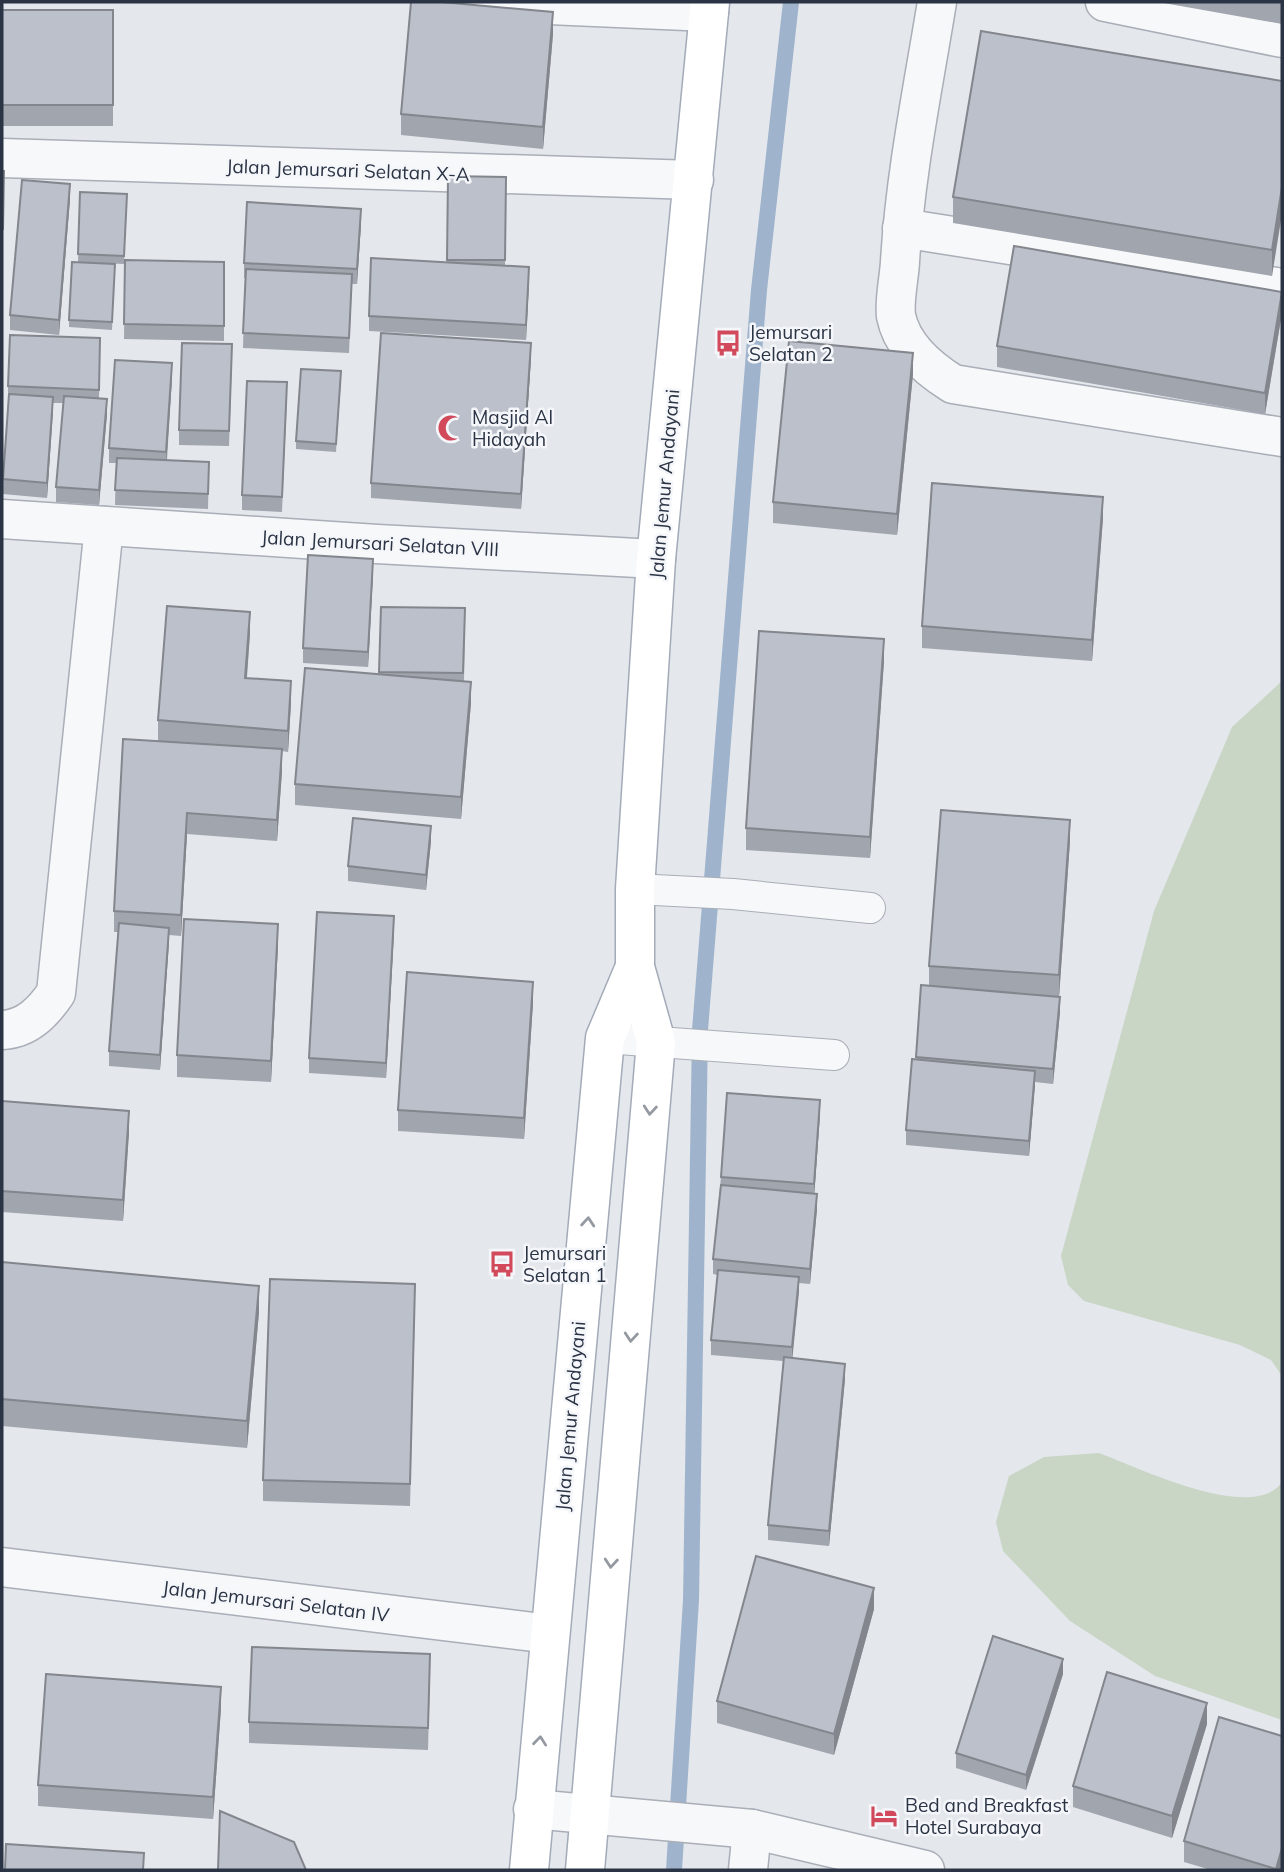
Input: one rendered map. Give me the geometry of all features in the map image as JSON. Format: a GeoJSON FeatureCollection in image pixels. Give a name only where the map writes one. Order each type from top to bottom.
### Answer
{"type":"FeatureCollection","features":[{"type":"Feature","properties":{"kind":"main road","name":"Jalan Jemur Andayani"},"geometry":{"type":"LineString","coordinates":[[586,1870],[667,1043],[635,967],[635,889],[656,559],[710,7]]}},
{"type":"Feature","properties":{"kind":"main road","name":"Jalan Jemur Andayani"},"geometry":{"type":"LineString","coordinates":[[528,1870],[605,1038],[635,967]]}},
{"type":"Feature","properties":{"kind":"street"},"geometry":{"type":"LineString","coordinates":[[479,2],[710,7]]}},
{"type":"Feature","properties":{"kind":"street"},"geometry":{"type":"LineString","coordinates":[[937,2],[902,228],[896,316],[919,358],[953,384],[1282,437]]}},
{"type":"Feature","properties":{"kind":"street"},"geometry":{"type":"LineString","coordinates":[[1105,2],[1282,38]]}},
{"type":"Feature","properties":{"kind":"street","name":"Jalan Jemursari Selatan X-A"},"geometry":{"type":"LineString","coordinates":[[2,158],[694,180]]}},
{"type":"Feature","properties":{"kind":"street"},"geometry":{"type":"LineString","coordinates":[[902,228],[1282,288]]}},
{"type":"Feature","properties":{"kind":"street","name":"Jalan Jemursari Selatan VIII"},"geometry":{"type":"LineString","coordinates":[[2,519],[656,559]]}},
{"type":"Feature","properties":{"kind":"street"},"geometry":{"type":"LineString","coordinates":[[2,1030],[30,1022],[45,1010],[56,993],[104,526]]}},
{"type":"Feature","properties":{"kind":"street","name":"Jalan Jemursari Selatan IV"},"geometry":{"type":"LineString","coordinates":[[2,1567],[550,1634]]}},
{"type":"Feature","properties":{"kind":"street"},"geometry":{"type":"LineString","coordinates":[[533,1816],[701,1832],[750,1848],[925,1870]]}},
{"type":"Feature","properties":{"kind":"lane"},"geometry":{"type":"LineString","coordinates":[[635,889],[733,894],[870,908]]}},
{"type":"Feature","properties":{"kind":"lane"},"geometry":{"type":"LineString","coordinates":[[605,1038],[834,1055]]}},
{"type":"Feature","properties":{"kind":"green space"},"geometry":{"type":"Polygon","coordinates":[[[1282,681],[1282,1376],[1271,1360],[1240,1345],[1084,1301],[1068,1285],[1061,1256],[1154,911],[1232,727],[1282,681]]]}},
{"type":"Feature","properties":{"kind":"green space"},"geometry":{"type":"Polygon","coordinates":[[[1099,1453],[1194,1489],[1221,1495],[1247,1497],[1267,1493],[1282,1482],[1282,1720],[1155,1676],[1070,1621],[1003,1551],[996,1522],[1009,1476],[1044,1457],[1099,1453]]]}},
{"type":"Feature","properties":{"kind":"building"},"geometry":{"type":"Polygon","coordinates":[[[411,2],[441,2],[553,12],[543,127],[401,114],[411,2]]]}},
{"type":"Feature","properties":{"kind":"building"},"geometry":{"type":"Polygon","coordinates":[[[2,10],[113,10],[113,105],[2,105],[2,10]]]}},
{"type":"Feature","properties":{"kind":"building"},"geometry":{"type":"Polygon","coordinates":[[[981,31],[1282,81],[1282,187],[1272,250],[953,197],[981,31]]]}},
{"type":"Feature","properties":{"kind":"building"},"geometry":{"type":"Polygon","coordinates":[[[4,171],[3,229],[2,229],[4,171]]]}},
{"type":"Feature","properties":{"kind":"building"},"geometry":{"type":"Polygon","coordinates":[[[448,176],[506,177],[505,260],[447,260],[448,176]]]}},
{"type":"Feature","properties":{"kind":"building"},"geometry":{"type":"Polygon","coordinates":[[[22,180],[70,184],[59,320],[10,315],[22,180]]]}},
{"type":"Feature","properties":{"kind":"building"},"geometry":{"type":"Polygon","coordinates":[[[80,192],[127,194],[124,256],[78,254],[80,192]]]}},
{"type":"Feature","properties":{"kind":"building"},"geometry":{"type":"Polygon","coordinates":[[[247,202],[361,209],[357,269],[244,263],[247,202]]]}},
{"type":"Feature","properties":{"kind":"building"},"geometry":{"type":"Polygon","coordinates":[[[1014,246],[1282,292],[1265,393],[997,346],[1014,246]]]}},
{"type":"Feature","properties":{"kind":"building"},"geometry":{"type":"Polygon","coordinates":[[[371,258],[529,267],[526,325],[369,316],[371,258]]]}},
{"type":"Feature","properties":{"kind":"building"},"geometry":{"type":"Polygon","coordinates":[[[125,260],[224,262],[224,326],[124,324],[125,260]]]}},
{"type":"Feature","properties":{"kind":"building"},"geometry":{"type":"Polygon","coordinates":[[[72,262],[115,264],[112,322],[69,320],[72,262]]]}},
{"type":"Feature","properties":{"kind":"building"},"geometry":{"type":"Polygon","coordinates":[[[246,269],[352,274],[349,338],[243,333],[246,269]]]}},
{"type":"Feature","properties":{"kind":"building","name":"Masjid Al Hidayah"},"geometry":{"type":"Polygon","coordinates":[[[381,333],[531,343],[521,494],[371,483],[381,333]]]}},
{"type":"Feature","properties":{"kind":"building"},"geometry":{"type":"Polygon","coordinates":[[[10,335],[100,338],[99,390],[8,386],[10,335]]]}},
{"type":"Feature","properties":{"kind":"building"},"geometry":{"type":"Polygon","coordinates":[[[789,341],[913,353],[897,514],[773,502],[789,341]]]}},
{"type":"Feature","properties":{"kind":"building"},"geometry":{"type":"Polygon","coordinates":[[[182,343],[232,344],[229,431],[179,430],[182,343]]]}},
{"type":"Feature","properties":{"kind":"building"},"geometry":{"type":"Polygon","coordinates":[[[115,360],[172,363],[166,452],[109,448],[115,360]]]}},
{"type":"Feature","properties":{"kind":"building"},"geometry":{"type":"Polygon","coordinates":[[[301,369],[341,371],[336,444],[296,441],[301,369]]]}},
{"type":"Feature","properties":{"kind":"building"},"geometry":{"type":"Polygon","coordinates":[[[247,381],[287,382],[282,497],[242,495],[247,381]]]}},
{"type":"Feature","properties":{"kind":"building"},"geometry":{"type":"Polygon","coordinates":[[[9,394],[53,397],[47,483],[3,479],[9,394]]]}},
{"type":"Feature","properties":{"kind":"building"},"geometry":{"type":"Polygon","coordinates":[[[64,396],[107,399],[99,490],[56,487],[64,396]]]}},
{"type":"Feature","properties":{"kind":"building"},"geometry":{"type":"Polygon","coordinates":[[[117,458],[209,462],[208,494],[115,490],[117,458]]]}},
{"type":"Feature","properties":{"kind":"building"},"geometry":{"type":"Polygon","coordinates":[[[932,483],[1103,497],[1092,640],[922,626],[932,483]]]}},
{"type":"Feature","properties":{"kind":"building"},"geometry":{"type":"Polygon","coordinates":[[[308,555],[373,559],[368,652],[303,648],[308,555]]]}},
{"type":"Feature","properties":{"kind":"building"},"geometry":{"type":"Polygon","coordinates":[[[167,606],[250,612],[245,678],[291,681],[288,731],[158,720],[167,606]]]}},
{"type":"Feature","properties":{"kind":"building"},"geometry":{"type":"Polygon","coordinates":[[[381,607],[465,608],[463,673],[379,672],[381,607]]]}},
{"type":"Feature","properties":{"kind":"building"},"geometry":{"type":"Polygon","coordinates":[[[759,631],[884,639],[870,837],[746,828],[759,631]]]}},
{"type":"Feature","properties":{"kind":"building"},"geometry":{"type":"Polygon","coordinates":[[[305,668],[471,682],[461,797],[295,784],[305,668]]]}},
{"type":"Feature","properties":{"kind":"building"},"geometry":{"type":"Polygon","coordinates":[[[123,739],[282,749],[277,820],[187,813],[181,915],[114,911],[123,739]]]}},
{"type":"Feature","properties":{"kind":"building"},"geometry":{"type":"Polygon","coordinates":[[[941,810],[1070,820],[1059,975],[929,966],[941,810]]]}},
{"type":"Feature","properties":{"kind":"building"},"geometry":{"type":"Polygon","coordinates":[[[353,818],[431,826],[426,875],[348,866],[353,818]]]}},
{"type":"Feature","properties":{"kind":"building"},"geometry":{"type":"Polygon","coordinates":[[[317,912],[394,916],[386,1063],[309,1058],[317,912]]]}},
{"type":"Feature","properties":{"kind":"building"},"geometry":{"type":"Polygon","coordinates":[[[184,919],[278,924],[271,1061],[177,1055],[184,919]]]}},
{"type":"Feature","properties":{"kind":"building"},"geometry":{"type":"Polygon","coordinates":[[[119,923],[169,928],[160,1055],[109,1051],[119,923]]]}},
{"type":"Feature","properties":{"kind":"building"},"geometry":{"type":"Polygon","coordinates":[[[407,972],[533,982],[524,1118],[398,1110],[407,972]]]}},
{"type":"Feature","properties":{"kind":"building"},"geometry":{"type":"Polygon","coordinates":[[[921,985],[1060,997],[1053,1069],[916,1057],[921,985]]]}},
{"type":"Feature","properties":{"kind":"building"},"geometry":{"type":"Polygon","coordinates":[[[912,1059],[1035,1071],[1029,1141],[906,1130],[912,1059]]]}},
{"type":"Feature","properties":{"kind":"building"},"geometry":{"type":"Polygon","coordinates":[[[727,1093],[820,1100],[814,1184],[721,1177],[727,1093]]]}},
{"type":"Feature","properties":{"kind":"building"},"geometry":{"type":"Polygon","coordinates":[[[2,1101],[129,1111],[123,1200],[2,1191],[2,1101]]]}},
{"type":"Feature","properties":{"kind":"building"},"geometry":{"type":"Polygon","coordinates":[[[721,1185],[817,1194],[810,1269],[713,1259],[721,1185]]]}},
{"type":"Feature","properties":{"kind":"building"},"geometry":{"type":"Polygon","coordinates":[[[2,1262],[259,1286],[247,1421],[2,1399],[2,1262]]]}},
{"type":"Feature","properties":{"kind":"building"},"geometry":{"type":"Polygon","coordinates":[[[718,1270],[799,1277],[792,1347],[711,1340],[718,1270]]]}},
{"type":"Feature","properties":{"kind":"building"},"geometry":{"type":"Polygon","coordinates":[[[270,1279],[415,1284],[410,1484],[263,1480],[270,1279]]]}},
{"type":"Feature","properties":{"kind":"building"},"geometry":{"type":"Polygon","coordinates":[[[784,1357],[845,1364],[829,1531],[768,1525],[784,1357]]]}},
{"type":"Feature","properties":{"kind":"building"},"geometry":{"type":"Polygon","coordinates":[[[756,1556],[874,1588],[834,1734],[717,1701],[756,1556]]]}},
{"type":"Feature","properties":{"kind":"building"},"geometry":{"type":"Polygon","coordinates":[[[993,1636],[1063,1659],[1026,1775],[956,1753],[993,1636]]]}},
{"type":"Feature","properties":{"kind":"building"},"geometry":{"type":"Polygon","coordinates":[[[252,1647],[430,1654],[428,1728],[249,1722],[252,1647]]]}},
{"type":"Feature","properties":{"kind":"building"},"geometry":{"type":"Polygon","coordinates":[[[1107,1672],[1207,1703],[1172,1816],[1073,1786],[1107,1672]]]}},
{"type":"Feature","properties":{"kind":"building"},"geometry":{"type":"Polygon","coordinates":[[[46,1674],[221,1687],[213,1797],[38,1785],[46,1674]]]}},
{"type":"Feature","properties":{"kind":"building"},"geometry":{"type":"Polygon","coordinates":[[[1219,1717],[1282,1736],[1282,1848],[1276,1869],[1184,1841],[1219,1717]]]}},
{"type":"Feature","properties":{"kind":"building"},"geometry":{"type":"Polygon","coordinates":[[[220,1811],[294,1842],[306,1870],[218,1870],[220,1811]]]}},
{"type":"Feature","properties":{"kind":"building"},"geometry":{"type":"Polygon","coordinates":[[[6,1844],[144,1853],[143,1870],[5,1870],[6,1844]]]}},
{"type":"Feature","properties":{"kind":"waterway"},"geometry":{"type":"LineString","coordinates":[[674,1870],[691,1600],[700,1030],[759,290],[791,2]]}},
{"type":"Feature","properties":{"kind":"place","name":"Jemursari Selatan 2"},"geometry":{"type":"Point","coordinates":[728,343]}},
{"type":"Feature","properties":{"kind":"place","name":"Masjid Al Hidayah"},"geometry":{"type":"Point","coordinates":[451,428]}},
{"type":"Feature","properties":{"kind":"place","name":"Jemursari Selatan 1"},"geometry":{"type":"Point","coordinates":[502,1264]}},
{"type":"Feature","properties":{"kind":"place","name":"Bed and Breakfast Hotel Surabaya"},"geometry":{"type":"Point","coordinates":[884,1816]}}]}
